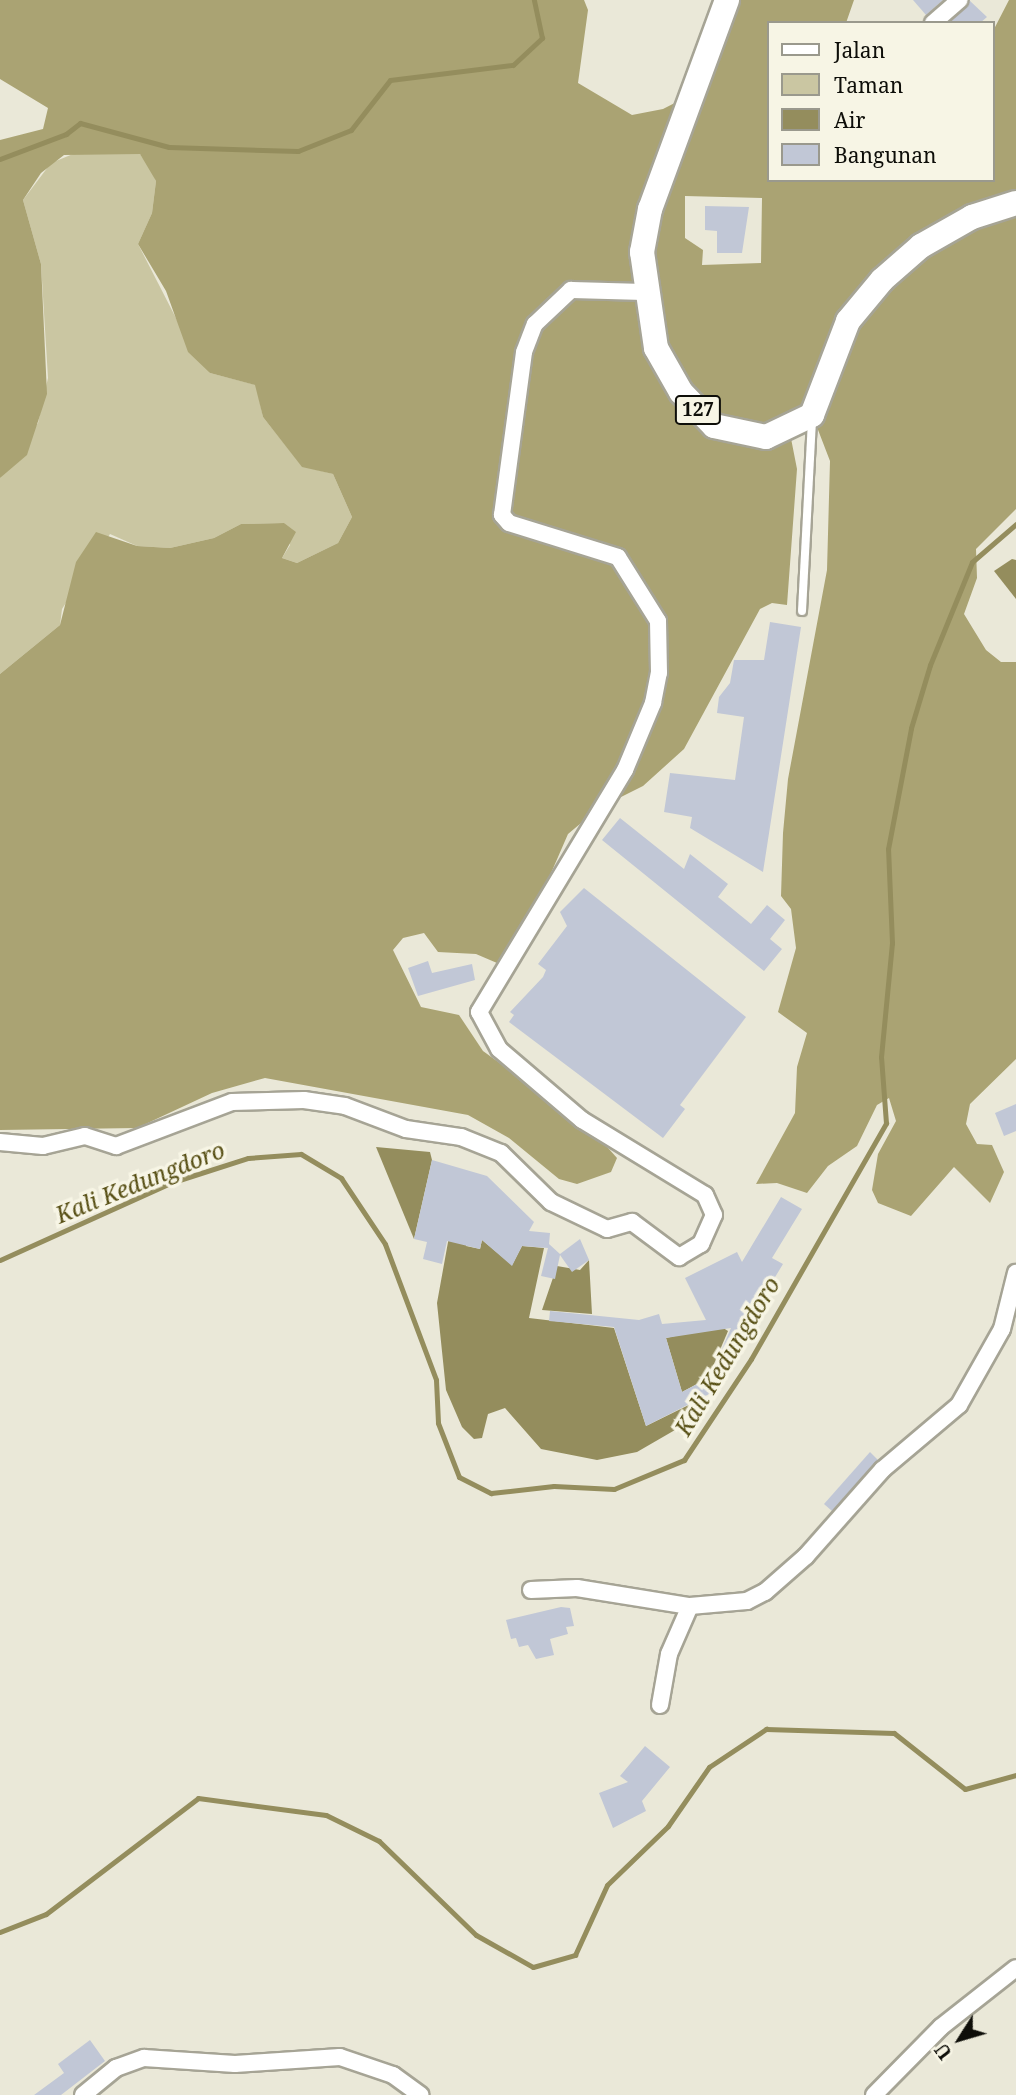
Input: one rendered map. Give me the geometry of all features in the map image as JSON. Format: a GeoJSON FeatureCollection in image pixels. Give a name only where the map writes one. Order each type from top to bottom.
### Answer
{"type":"FeatureCollection","features":[{"type":"Feature","properties":{"kind":"main road","name":"127"},"geometry":{"type":"LineString","coordinates":[[727,0],[650,209],[642,252],[645,292],[656,348],[681,392],[714,426],[766,437],[812,415]]}},
{"type":"Feature","properties":{"kind":"main road"},"geometry":{"type":"LineString","coordinates":[[812,415],[848,321],[882,280],[921,246],[972,218],[1016,203]]}},
{"type":"Feature","properties":{"kind":"street"},"geometry":{"type":"LineString","coordinates":[[935,21],[959,0]]}},
{"type":"Feature","properties":{"kind":"street"},"geometry":{"type":"LineString","coordinates":[[0,1142],[43,1146],[85,1136],[116,1146],[232,1102],[304,1100],[345,1106],[406,1129],[461,1138],[501,1153],[551,1202],[607,1229],[632,1222],[679,1257],[693,1253],[709,1233],[714,1215],[705,1195],[582,1120],[499,1049],[479,1012],[625,771],[653,703],[659,673],[658,621],[618,557],[509,523],[502,515],[524,352],[535,324],[571,290],[645,292]]}},
{"type":"Feature","properties":{"kind":"street"},"geometry":{"type":"LineString","coordinates":[[531,1590],[577,1588],[690,1606],[747,1601],[765,1592],[806,1556],[882,1470],[942,1423],[987,1363],[1002,1329],[1016,1273]]}},
{"type":"Feature","properties":{"kind":"street"},"geometry":{"type":"LineString","coordinates":[[660,1705],[669,1654],[690,1606]]}},
{"type":"Feature","properties":{"kind":"street"},"geometry":{"type":"LineString","coordinates":[[874,2095],[941,2027],[1016,1968]]}},
{"type":"Feature","properties":{"kind":"street"},"geometry":{"type":"LineString","coordinates":[[83,2095],[117,2068],[144,2058],[234,2064],[340,2057],[393,2075],[421,2095]]}},
{"type":"Feature","properties":{"kind":"lane"},"geometry":{"type":"LineString","coordinates":[[802,611],[812,415]]}},
{"type":"Feature","properties":{"kind":"green space"},"geometry":{"type":"Polygon","coordinates":[[[78,152],[140,154],[150,167],[156,181],[152,213],[138,244],[178,322],[210,373],[256,385],[263,417],[302,466],[333,474],[352,517],[338,543],[297,563],[282,558],[290,545],[284,523],[241,524],[214,538],[170,548],[137,546],[110,534],[62,609],[60,625],[0,674],[0,478],[38,423],[48,378],[41,264],[23,200],[51,163],[78,152]]]}},
{"type":"Feature","properties":{"kind":"shaded area"},"geometry":{"type":"Polygon","coordinates":[[[0,0],[584,0],[588,10],[578,83],[632,115],[663,109],[702,89],[730,0],[854,0],[847,21],[768,21],[768,182],[995,182],[995,27],[1009,0],[1016,0],[1016,509],[976,549],[977,578],[964,614],[986,650],[1001,662],[1016,662],[1016,1059],[970,1104],[966,1124],[977,1144],[992,1145],[1004,1172],[990,1203],[954,1167],[911,1216],[878,1203],[872,1190],[878,1154],[896,1121],[889,1098],[877,1105],[857,1146],[828,1166],[807,1193],[777,1183],[756,1184],[795,1113],[797,1067],[807,1033],[778,1012],[796,948],[791,909],[781,896],[783,833],[788,779],[827,570],[830,461],[815,422],[787,418],[797,469],[787,605],[772,603],[760,609],[684,749],[643,786],[599,808],[568,834],[548,880],[497,963],[476,954],[438,952],[424,933],[403,938],[393,950],[421,1007],[459,1015],[483,1051],[591,1129],[617,1158],[611,1172],[577,1184],[559,1179],[509,1138],[468,1115],[265,1078],[212,1093],[137,1128],[0,1130],[0,674],[60,625],[76,562],[96,532],[137,546],[170,548],[214,538],[241,524],[284,523],[296,532],[282,558],[297,563],[338,543],[352,517],[333,474],[302,467],[263,417],[255,385],[210,373],[188,352],[166,291],[138,244],[152,213],[156,181],[140,154],[64,155],[41,173],[23,200],[41,264],[47,394],[27,455],[0,478],[0,140],[43,129],[48,108],[0,79],[0,0]],[[685,196],[685,238],[703,250],[702,265],[761,263],[762,198],[685,196]]]}},
{"type":"Feature","properties":{"kind":"water"},"geometry":{"type":"Polygon","coordinates":[[[1012,559],[1016,560],[1016,599],[994,571],[1012,559]]]}},
{"type":"Feature","properties":{"kind":"water"},"geometry":{"type":"Polygon","coordinates":[[[376,1147],[430,1152],[432,1160],[414,1239],[376,1147]]]}},
{"type":"Feature","properties":{"kind":"water"},"geometry":{"type":"Polygon","coordinates":[[[452,1220],[469,1231],[466,1246],[480,1249],[482,1240],[512,1265],[522,1246],[544,1248],[529,1318],[614,1328],[646,1426],[699,1400],[675,1430],[637,1452],[597,1460],[541,1449],[505,1408],[488,1414],[482,1438],[474,1439],[462,1427],[446,1390],[437,1303],[452,1220]]]}},
{"type":"Feature","properties":{"kind":"water"},"geometry":{"type":"Polygon","coordinates":[[[589,1260],[592,1314],[542,1310],[557,1266],[580,1270],[589,1260]]]}},
{"type":"Feature","properties":{"kind":"water"},"geometry":{"type":"Polygon","coordinates":[[[720,1326],[728,1331],[708,1378],[682,1392],[666,1338],[720,1326]]]}},
{"type":"Feature","properties":{"kind":"building"},"geometry":{"type":"Polygon","coordinates":[[[913,0],[943,0],[926,15],[913,0]]]}},
{"type":"Feature","properties":{"kind":"building"},"geometry":{"type":"Polygon","coordinates":[[[969,0],[987,17],[982,21],[951,21],[969,0]]]}},
{"type":"Feature","properties":{"kind":"building"},"geometry":{"type":"Polygon","coordinates":[[[705,206],[749,207],[742,253],[717,253],[717,231],[705,230],[705,206]]]}},
{"type":"Feature","properties":{"kind":"building"},"geometry":{"type":"Polygon","coordinates":[[[770,622],[801,627],[763,872],[690,828],[692,817],[664,812],[670,773],[735,780],[744,717],[717,713],[719,697],[730,683],[734,660],[764,660],[770,622]]]}},
{"type":"Feature","properties":{"kind":"building"},"geometry":{"type":"Polygon","coordinates":[[[620,818],[684,869],[690,854],[728,884],[718,897],[751,924],[767,905],[785,920],[770,939],[782,949],[764,971],[602,840],[620,818]]]}},
{"type":"Feature","properties":{"kind":"building"},"geometry":{"type":"Polygon","coordinates":[[[584,888],[746,1017],[680,1105],[685,1109],[663,1138],[509,1022],[514,1015],[510,1012],[543,977],[546,970],[538,964],[567,926],[560,912],[584,888]]]}},
{"type":"Feature","properties":{"kind":"building"},"geometry":{"type":"Polygon","coordinates":[[[428,961],[432,973],[472,964],[475,980],[418,996],[408,968],[428,961]]]}},
{"type":"Feature","properties":{"kind":"building"},"geometry":{"type":"Polygon","coordinates":[[[1016,1104],[1016,1131],[1004,1136],[995,1113],[1016,1104]]]}},
{"type":"Feature","properties":{"kind":"building"},"geometry":{"type":"Polygon","coordinates":[[[432,1160],[487,1176],[534,1222],[529,1231],[550,1233],[549,1244],[560,1254],[580,1239],[589,1260],[572,1272],[560,1255],[555,1279],[541,1276],[548,1248],[522,1246],[512,1266],[482,1240],[480,1249],[447,1241],[442,1264],[423,1259],[427,1242],[414,1239],[432,1160]]]}},
{"type":"Feature","properties":{"kind":"building"},"geometry":{"type":"Polygon","coordinates":[[[781,1197],[802,1209],[772,1258],[783,1264],[728,1355],[721,1351],[731,1328],[666,1338],[682,1392],[724,1370],[713,1392],[646,1426],[614,1327],[549,1321],[550,1311],[639,1320],[659,1314],[662,1324],[706,1320],[685,1278],[737,1252],[742,1262],[781,1197]]]}},
{"type":"Feature","properties":{"kind":"building"},"geometry":{"type":"Polygon","coordinates":[[[870,1452],[878,1460],[832,1511],[824,1504],[870,1452]]]}},
{"type":"Feature","properties":{"kind":"building"},"geometry":{"type":"Polygon","coordinates":[[[561,1607],[570,1608],[574,1626],[566,1627],[568,1634],[550,1639],[554,1655],[536,1659],[528,1645],[519,1647],[516,1638],[511,1639],[506,1620],[561,1607]]]}},
{"type":"Feature","properties":{"kind":"building"},"geometry":{"type":"Polygon","coordinates":[[[645,1746],[670,1767],[642,1801],[646,1811],[613,1828],[599,1793],[628,1782],[620,1776],[645,1746]]]}},
{"type":"Feature","properties":{"kind":"building"},"geometry":{"type":"Polygon","coordinates":[[[90,2040],[105,2061],[61,2095],[34,2095],[64,2073],[58,2064],[90,2040]]]}},
{"type":"Feature","properties":{"kind":"waterway"},"geometry":{"type":"LineString","coordinates":[[0,159],[66,134],[80,123],[169,147],[298,151],[351,130],[390,80],[513,65],[542,38],[534,0]]}},
{"type":"Feature","properties":{"kind":"waterway","name":"Kali Kedungdoro"},"geometry":{"type":"LineString","coordinates":[[0,1260],[173,1182],[248,1158],[301,1154],[341,1178],[385,1244],[436,1380],[438,1423],[459,1477],[491,1493],[554,1486],[614,1489],[684,1460],[751,1359],[886,1123],[881,1057],[892,943],[888,849],[911,728],[930,665],[972,562],[1016,524]]}},
{"type":"Feature","properties":{"kind":"waterway"},"geometry":{"type":"LineString","coordinates":[[0,1932],[46,1914],[198,1798],[326,1815],[379,1841],[476,1935],[533,1967],[575,1955],[607,1885],[668,1826],[709,1767],[766,1729],[894,1733],[965,1789],[1016,1775]]}}]}
